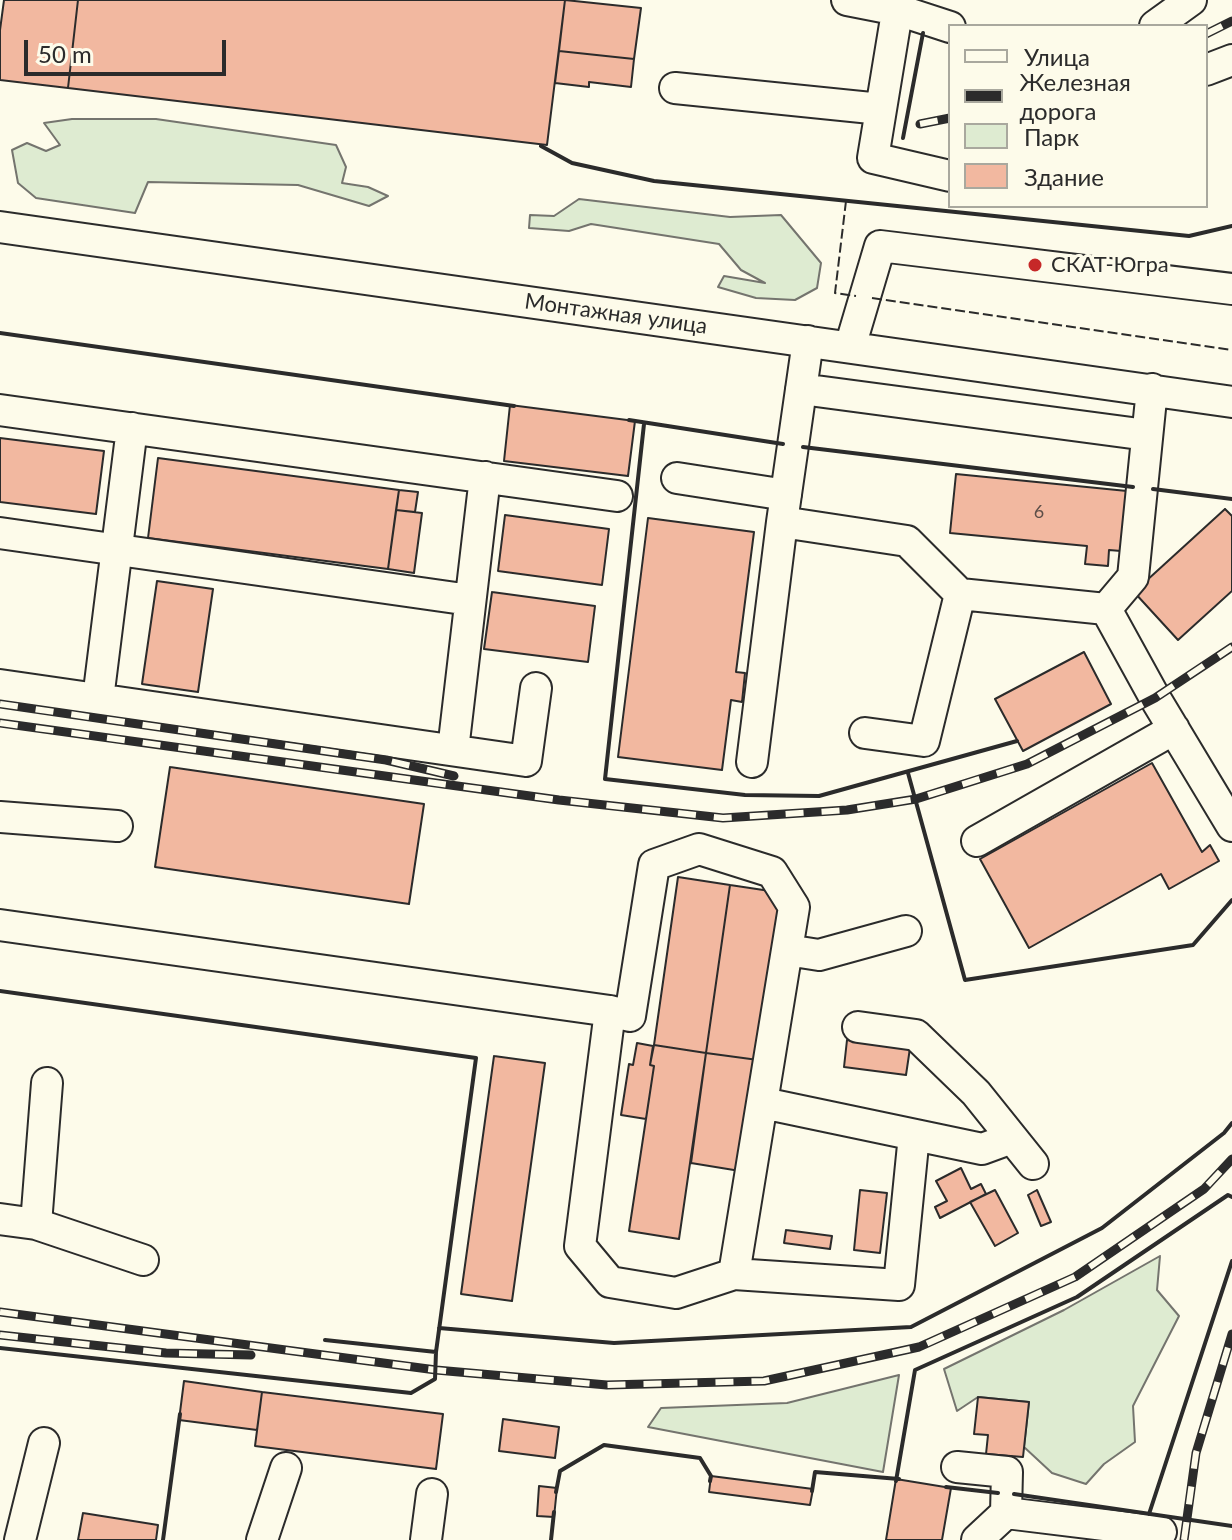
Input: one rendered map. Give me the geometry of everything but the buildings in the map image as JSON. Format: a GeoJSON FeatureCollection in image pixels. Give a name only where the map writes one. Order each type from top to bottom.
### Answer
{"type":"FeatureCollection","features":[{"type":"Feature","properties":{"kind":"street"},"geometry":{"type":"LineString","coordinates":[[847,0],[898,5],[948,26]]}},
{"type":"Feature","properties":{"kind":"street"},"geometry":{"type":"LineString","coordinates":[[1158,24],[1191,0]]}},
{"type":"Feature","properties":{"kind":"street"},"geometry":{"type":"LineString","coordinates":[[898,5],[873,158],[948,176]]}},
{"type":"Feature","properties":{"kind":"street"},"geometry":{"type":"LineString","coordinates":[[1208,69],[1232,60]]}},
{"type":"Feature","properties":{"kind":"street"},"geometry":{"type":"LineString","coordinates":[[675,88],[881,109]]}},
{"type":"Feature","properties":{"kind":"street","name":"Монтажная улица"},"geometry":{"type":"LineString","coordinates":[[0,227],[1232,402]]}},
{"type":"Feature","properties":{"kind":"street"},"geometry":{"type":"LineString","coordinates":[[850,347],[880,246],[1232,289]]}},
{"type":"Feature","properties":{"kind":"street"},"geometry":{"type":"LineString","coordinates":[[752,762],[808,341]]}},
{"type":"Feature","properties":{"kind":"street"},"geometry":{"type":"LineString","coordinates":[[801,389],[1147,435]]}},
{"type":"Feature","properties":{"kind":"street"},"geometry":{"type":"LineString","coordinates":[[1106,609],[1133,577],[1152,389]]}},
{"type":"Feature","properties":{"kind":"street"},"geometry":{"type":"LineString","coordinates":[[0,410],[617,496]]}},
{"type":"Feature","properties":{"kind":"street"},"geometry":{"type":"LineString","coordinates":[[98,699],[132,428]]}},
{"type":"Feature","properties":{"kind":"street"},"geometry":{"type":"LineString","coordinates":[[453,750],[485,477]]}},
{"type":"Feature","properties":{"kind":"street"},"geometry":{"type":"LineString","coordinates":[[677,478],[907,541],[960,594],[1106,609]]}},
{"type":"Feature","properties":{"kind":"street"},"geometry":{"type":"LineString","coordinates":[[0,533],[470,600]]}},
{"type":"Feature","properties":{"kind":"street"},"geometry":{"type":"LineString","coordinates":[[865,733],[924,741],[960,594]]}},
{"type":"Feature","properties":{"kind":"street"},"geometry":{"type":"LineString","coordinates":[[1106,609],[1232,826]]}},
{"type":"Feature","properties":{"kind":"street"},"geometry":{"type":"LineString","coordinates":[[0,685],[526,761],[536,688]]}},
{"type":"Feature","properties":{"kind":"street"},"geometry":{"type":"LineString","coordinates":[[977,841],[1174,729]]}},
{"type":"Feature","properties":{"kind":"street"},"geometry":{"type":"LineString","coordinates":[[0,817],[117,826]]}},
{"type":"Feature","properties":{"kind":"street"},"geometry":{"type":"LineString","coordinates":[[0,925],[630,1016],[654,865],[699,849],[772,872],[794,907],[734,1274]]}},
{"type":"Feature","properties":{"kind":"street"},"geometry":{"type":"LineString","coordinates":[[787,950],[819,955],[906,931]]}},
{"type":"Feature","properties":{"kind":"street"},"geometry":{"type":"LineString","coordinates":[[610,1011],[580,1246],[610,1282],[676,1293],[734,1274],[899,1285],[914,1135]]}},
{"type":"Feature","properties":{"kind":"street"},"geometry":{"type":"LineString","coordinates":[[858,1027],[916,1035],[976,1093],[1033,1164]]}},
{"type":"Feature","properties":{"kind":"street"},"geometry":{"type":"LineString","coordinates":[[36,1224],[47,1083]]}},
{"type":"Feature","properties":{"kind":"street"},"geometry":{"type":"LineString","coordinates":[[763,1103],[982,1149],[1012,1138]]}},
{"type":"Feature","properties":{"kind":"street"},"geometry":{"type":"LineString","coordinates":[[0,1219],[36,1224],[143,1260]]}},
{"type":"Feature","properties":{"kind":"street"},"geometry":{"type":"LineString","coordinates":[[20,1540],[44,1443]]}},
{"type":"Feature","properties":{"kind":"street"},"geometry":{"type":"LineString","coordinates":[[957,1467],[1007,1472],[1006,1513],[977,1540]]}},
{"type":"Feature","properties":{"kind":"street"},"geometry":{"type":"LineString","coordinates":[[262,1540],[286,1468]]}},
{"type":"Feature","properties":{"kind":"street"},"geometry":{"type":"LineString","coordinates":[[426,1540],[432,1494]]}},
{"type":"Feature","properties":{"kind":"street"},"geometry":{"type":"LineString","coordinates":[[1006,1513],[1083,1532],[1161,1532]]}},
{"type":"Feature","properties":{"kind":"green space"},"geometry":{"type":"Polygon","coordinates":[[[72,119],[156,119],[336,145],[346,167],[342,183],[368,187],[388,196],[369,206],[298,185],[148,182],[135,213],[36,198],[18,183],[12,150],[27,143],[46,151],[60,145],[44,123],[72,119]]]}},
{"type":"Feature","properties":{"kind":"green space"},"geometry":{"type":"Polygon","coordinates":[[[579,199],[730,217],[781,215],[821,263],[817,288],[795,300],[756,298],[718,287],[724,276],[765,283],[741,270],[719,244],[591,224],[569,231],[529,228],[530,215],[554,216],[579,199]]]}},
{"type":"Feature","properties":{"kind":"green space"},"geometry":{"type":"Polygon","coordinates":[[[1160,1256],[1157,1290],[1179,1316],[1133,1406],[1135,1442],[1104,1464],[1086,1484],[1052,1473],[1024,1447],[1029,1402],[978,1397],[957,1411],[944,1369],[1064,1310],[1160,1256]]]}},
{"type":"Feature","properties":{"kind":"green space"},"geometry":{"type":"Polygon","coordinates":[[[899,1375],[883,1472],[648,1427],[661,1408],[787,1403],[899,1375]]]}},
{"type":"Feature","properties":{"kind":"railway"},"geometry":{"type":"LineString","coordinates":[[1208,33],[1232,21]]}},
{"type":"Feature","properties":{"kind":"railway"},"geometry":{"type":"LineString","coordinates":[[920,124],[948,118]]}},
{"type":"Feature","properties":{"kind":"railway"},"geometry":{"type":"LineString","coordinates":[[0,723],[559,800],[723,818],[847,810],[916,799],[1027,764],[1155,698],[1232,647]]}},
{"type":"Feature","properties":{"kind":"railway"},"geometry":{"type":"LineString","coordinates":[[0,704],[386,760],[454,776]]}},
{"type":"Feature","properties":{"kind":"railway"},"geometry":{"type":"LineString","coordinates":[[0,1312],[436,1370],[607,1385],[764,1381],[919,1347],[1075,1277],[1204,1189],[1232,1159]]}},
{"type":"Feature","properties":{"kind":"railway"},"geometry":{"type":"LineString","coordinates":[[1184,1540],[1196,1453],[1232,1334]]}},
{"type":"Feature","properties":{"kind":"railway"},"geometry":{"type":"LineString","coordinates":[[0,1335],[166,1353],[251,1355]]}},
{"type":"Feature","properties":{"kind":"fence"},"geometry":{"type":"LineString","coordinates":[[846,201],[835,293],[856,296]]}},
{"type":"Feature","properties":{"kind":"fence"},"geometry":{"type":"LineString","coordinates":[[872,298],[1232,350]]}},
{"type":"Feature","properties":{"kind":"wall"},"geometry":{"type":"LineString","coordinates":[[903,138],[923,33]]}},
{"type":"Feature","properties":{"kind":"wall"},"geometry":{"type":"LineString","coordinates":[[541,146],[572,163],[654,181],[1189,236],[1232,226]]}},
{"type":"Feature","properties":{"kind":"wall"},"geometry":{"type":"LineString","coordinates":[[0,333],[514,406]]}},
{"type":"Feature","properties":{"kind":"wall"},"geometry":{"type":"LineString","coordinates":[[629,420],[783,444]]}},
{"type":"Feature","properties":{"kind":"wall"},"geometry":{"type":"LineString","coordinates":[[644,424],[605,779],[745,795],[819,796],[1017,741]]}},
{"type":"Feature","properties":{"kind":"wall"},"geometry":{"type":"LineString","coordinates":[[803,447],[1133,487]]}},
{"type":"Feature","properties":{"kind":"wall"},"geometry":{"type":"LineString","coordinates":[[1153,489],[1232,499]]}},
{"type":"Feature","properties":{"kind":"wall"},"geometry":{"type":"LineString","coordinates":[[908,773],[965,980],[1193,945],[1232,900]]}},
{"type":"Feature","properties":{"kind":"wall"},"geometry":{"type":"LineString","coordinates":[[0,991],[476,1058],[436,1352],[435,1379],[411,1393],[0,1348]]}},
{"type":"Feature","properties":{"kind":"wall"},"geometry":{"type":"LineString","coordinates":[[439,1328],[614,1343],[911,1327],[1102,1228],[1224,1133],[1232,1123]]}},
{"type":"Feature","properties":{"kind":"wall"},"geometry":{"type":"LineString","coordinates":[[896,1481],[915,1370],[1077,1297],[1228,1195],[1232,1197]]}},
{"type":"Feature","properties":{"kind":"wall"},"geometry":{"type":"LineString","coordinates":[[1149,1514],[1232,1261]]}},
{"type":"Feature","properties":{"kind":"wall"},"geometry":{"type":"LineString","coordinates":[[325,1340],[436,1352]]}},
{"type":"Feature","properties":{"kind":"wall"},"geometry":{"type":"LineString","coordinates":[[163,1540],[180,1414]]}},
{"type":"Feature","properties":{"kind":"wall"},"geometry":{"type":"LineString","coordinates":[[556,1492],[560,1471],[604,1445],[700,1458],[711,1476],[710,1481]]}},
{"type":"Feature","properties":{"kind":"wall"},"geometry":{"type":"LineString","coordinates":[[812,1491],[815,1472],[899,1479]]}},
{"type":"Feature","properties":{"kind":"wall"},"geometry":{"type":"LineString","coordinates":[[946,1487],[998,1493]]}},
{"type":"Feature","properties":{"kind":"wall"},"geometry":{"type":"LineString","coordinates":[[1014,1494],[1232,1526]]}},
{"type":"Feature","properties":{"kind":"wall"},"geometry":{"type":"LineString","coordinates":[[551,1540],[554,1512]]}},
{"type":"Feature","properties":{"kind":"place","name":"СКАТ-Югра"},"geometry":{"type":"Point","coordinates":[1035,265]}}]}
